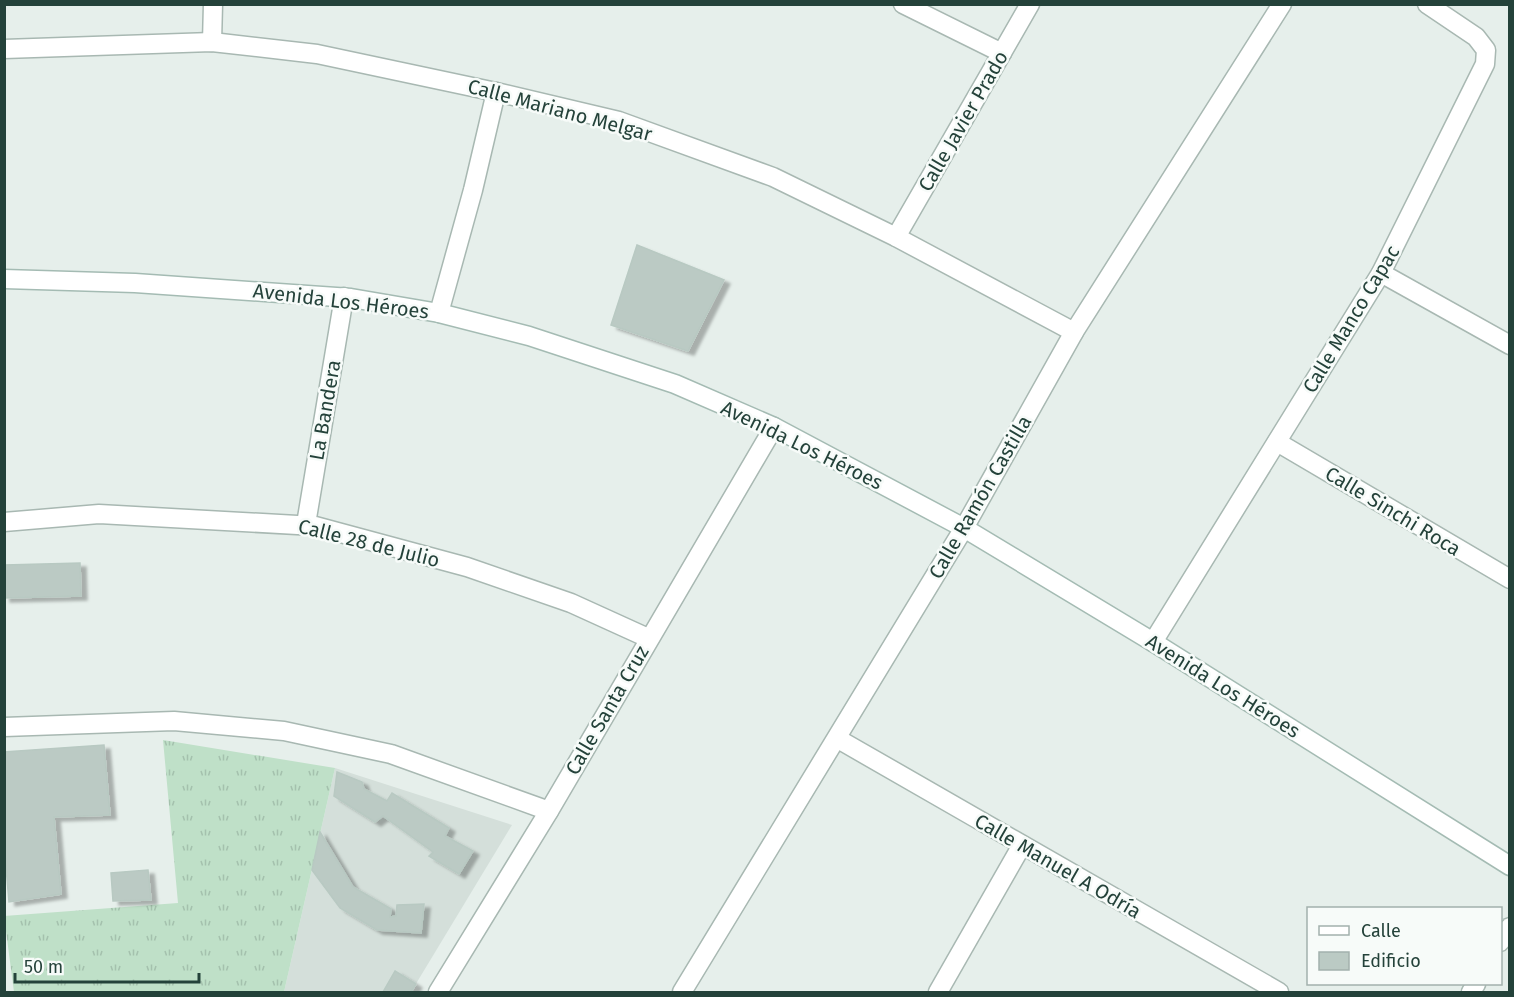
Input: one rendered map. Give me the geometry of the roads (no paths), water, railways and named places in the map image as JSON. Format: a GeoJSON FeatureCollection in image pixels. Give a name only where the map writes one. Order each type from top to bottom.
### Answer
{"type":"FeatureCollection","features":[{"type":"Feature","properties":{"kind":"street"},"geometry":{"type":"LineString","coordinates":[[212,42],[213,4]]}},
{"type":"Feature","properties":{"kind":"street"},"geometry":{"type":"LineString","coordinates":[[903,4],[1002,53]]}},
{"type":"Feature","properties":{"kind":"street","name":"Calle Javier Prado"},"geometry":{"type":"LineString","coordinates":[[896,237],[1030,4]]}},
{"type":"Feature","properties":{"kind":"street","name":"Calle Ramón Castilla"},"geometry":{"type":"LineString","coordinates":[[682,993],[964,528],[1074,332],[1282,4]]}},
{"type":"Feature","properties":{"kind":"street","name":"Calle Manco Capac"},"geometry":{"type":"LineString","coordinates":[[1153,642],[1381,273],[1485,64],[1486,50],[1476,37],[1427,4]]}},
{"type":"Feature","properties":{"kind":"street","name":"Calle Mariano Melgar"},"geometry":{"type":"LineString","coordinates":[[4,49],[212,42],[317,54],[619,121],[773,177],[896,237],[1074,332]]}},
{"type":"Feature","properties":{"kind":"street"},"geometry":{"type":"LineString","coordinates":[[439,313],[496,92]]}},
{"type":"Feature","properties":{"kind":"street"},"geometry":{"type":"LineString","coordinates":[[1381,273],[1509,345]]}},
{"type":"Feature","properties":{"kind":"street","name":"Avenida Los Héroes"},"geometry":{"type":"LineString","coordinates":[[4,279],[135,283],[344,297],[439,313],[529,336],[675,384],[774,427],[964,528],[1153,642],[1509,866]]}},
{"type":"Feature","properties":{"kind":"street","name":"La Bandera"},"geometry":{"type":"LineString","coordinates":[[306,524],[344,297]]}},
{"type":"Feature","properties":{"kind":"street","name":"Calle Santa Cruz"},"geometry":{"type":"LineString","coordinates":[[438,993],[549,811],[648,638],[774,427]]}},
{"type":"Feature","properties":{"kind":"street","name":"Calle Sinchi Roca"},"geometry":{"type":"LineString","coordinates":[[1277,442],[1509,579]]}},
{"type":"Feature","properties":{"kind":"street","name":"Calle 28 de Julio"},"geometry":{"type":"LineString","coordinates":[[4,522],[99,514],[306,524],[468,567],[571,603],[648,638]]}},
{"type":"Feature","properties":{"kind":"street"},"geometry":{"type":"LineString","coordinates":[[4,727],[174,721],[284,731],[391,754],[549,811]]}},
{"type":"Feature","properties":{"kind":"street","name":"Calle Manuel A Odría"},"geometry":{"type":"LineString","coordinates":[[838,739],[1279,993]]}},
{"type":"Feature","properties":{"kind":"street"},"geometry":{"type":"LineString","coordinates":[[938,993],[1022,845]]}}]}
